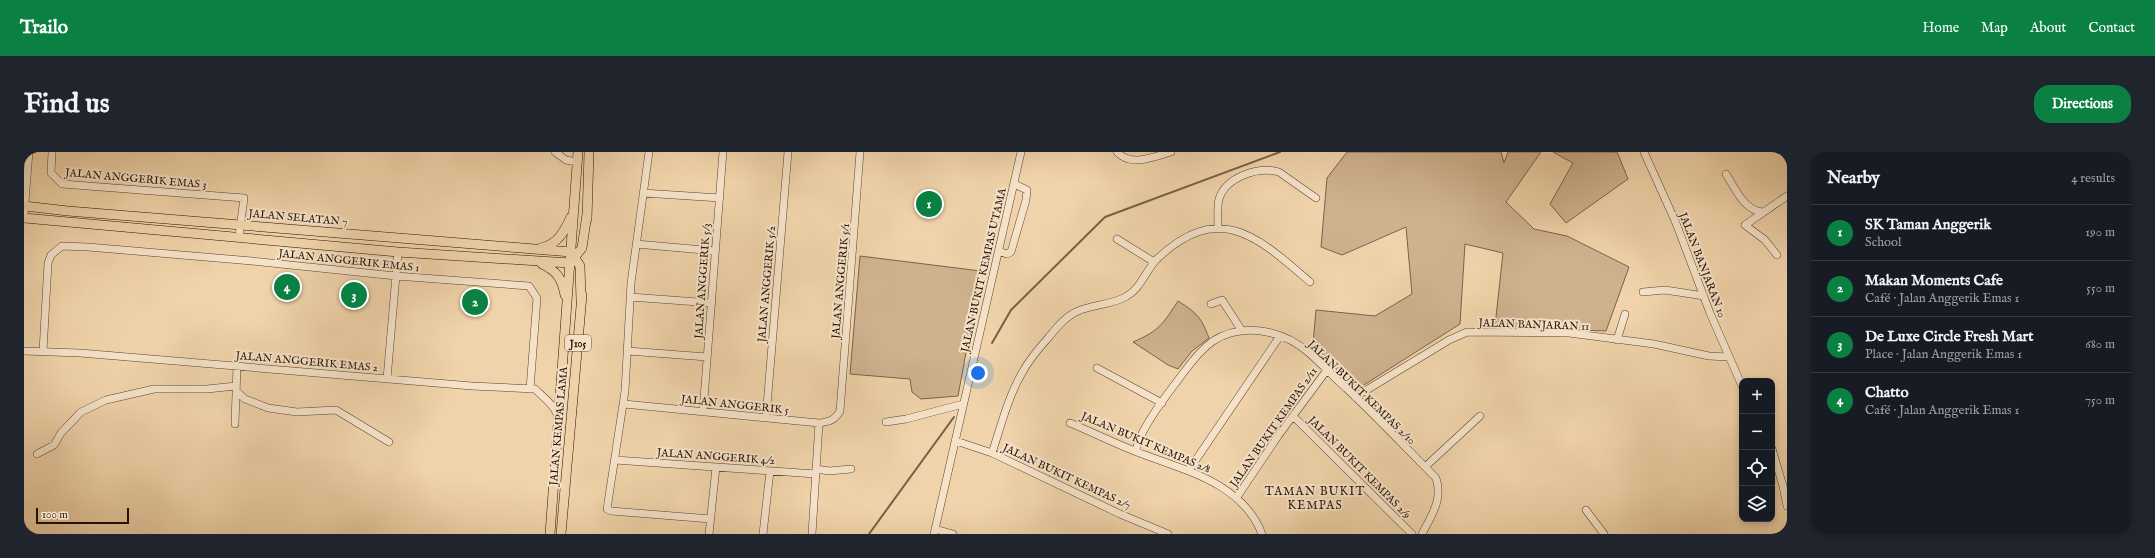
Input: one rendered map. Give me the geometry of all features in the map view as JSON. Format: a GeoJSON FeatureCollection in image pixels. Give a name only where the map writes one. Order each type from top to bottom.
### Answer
{"type":"FeatureCollection","features":[{"type":"Feature","properties":{"kind":"main road","name":"JALAN KEMPAS LAMA"},"geometry":{"type":"LineString","coordinates":[[550,534],[572,258],[573,212],[578,152]]}},
{"type":"Feature","properties":{"kind":"main road","name":"JALAN KEMPAS LAMA"},"geometry":{"type":"LineString","coordinates":[[561,534],[581,301],[587,214],[589,152]]}},
{"type":"Feature","properties":{"kind":"main road","name":"JALAN SELATAN 7"},"geometry":{"type":"LineString","coordinates":[[24,206],[75,212],[241,224],[533,249],[572,258]]}},
{"type":"Feature","properties":{"kind":"main road"},"geometry":{"type":"LineString","coordinates":[[533,249],[556,242],[561,236],[573,212]]}},
{"type":"Feature","properties":{"kind":"main road"},"geometry":{"type":"LineString","coordinates":[[24,218],[239,236],[398,252],[536,262],[572,258],[582,248],[587,214]]}},
{"type":"Feature","properties":{"kind":"main road"},"geometry":{"type":"LineString","coordinates":[[572,258],[580,270],[581,301]]}},
{"type":"Feature","properties":{"kind":"main road"},"geometry":{"type":"LineString","coordinates":[[536,262],[557,274],[563,284],[568,308]]}},
{"type":"Feature","properties":{"kind":"street"},"geometry":{"type":"LineString","coordinates":[[24,214],[29,152]]}},
{"type":"Feature","properties":{"kind":"street","name":"JALAN ANGGERIK EMAS 3"},"geometry":{"type":"LineString","coordinates":[[52,152],[51,173],[62,184],[244,198],[241,224]]}},
{"type":"Feature","properties":{"kind":"street"},"geometry":{"type":"LineString","coordinates":[[555,152],[566,160],[577,162]]}},
{"type":"Feature","properties":{"kind":"street"},"geometry":{"type":"LineString","coordinates":[[649,152],[630,297],[624,404],[607,509],[611,511],[711,519]]}},
{"type":"Feature","properties":{"kind":"street","name":"JALAN ANGGERIK 5/3"},"geometry":{"type":"LineString","coordinates":[[703,412],[723,152]]}},
{"type":"Feature","properties":{"kind":"street","name":"JALAN ANGGERIK 5/2"},"geometry":{"type":"LineString","coordinates":[[766,418],[788,152]]}},
{"type":"Feature","properties":{"kind":"street","name":"JALAN ANGGERIK 5/1"},"geometry":{"type":"LineString","coordinates":[[819,423],[833,419],[840,411],[860,152]]}},
{"type":"Feature","properties":{"kind":"street","name":"JALAN BUKIT KEMPAS UTAMA"},"geometry":{"type":"LineString","coordinates":[[935,531],[1021,152]]}},
{"type":"Feature","properties":{"kind":"street"},"geometry":{"type":"LineString","coordinates":[[1117,152],[1128,160],[1143,160],[1171,152]]}},
{"type":"Feature","properties":{"kind":"street","name":"JALAN BANJARAN 10"},"geometry":{"type":"LineString","coordinates":[[1644,152],[1676,223],[1728,357],[1739,380]]}},
{"type":"Feature","properties":{"kind":"street"},"geometry":{"type":"LineString","coordinates":[[1218,227],[1219,199],[1224,190],[1239,177],[1273,170],[1279,172],[1316,198]]}},
{"type":"Feature","properties":{"kind":"street"},"geometry":{"type":"LineString","coordinates":[[1726,174],[1746,204],[1756,212],[1763,212]]}},
{"type":"Feature","properties":{"kind":"street"},"geometry":{"type":"LineString","coordinates":[[998,251],[1007,254],[1011,252],[1026,200],[1027,190],[1014,184]]}},
{"type":"Feature","properties":{"kind":"street"},"geometry":{"type":"LineString","coordinates":[[643,193],[720,198]]}},
{"type":"Feature","properties":{"kind":"street"},"geometry":{"type":"LineString","coordinates":[[1777,255],[1765,240],[1744,225],[1787,196]]}},
{"type":"Feature","properties":{"kind":"street"},"geometry":{"type":"LineString","coordinates":[[239,236],[241,224]]}},
{"type":"Feature","properties":{"kind":"street"},"geometry":{"type":"LineString","coordinates":[[992,453],[1021,374],[1059,325],[1079,311],[1127,296],[1135,290],[1154,262],[1182,240],[1199,230],[1218,227],[1258,240],[1270,247],[1310,282]]}},
{"type":"Feature","properties":{"kind":"street"},"geometry":{"type":"LineString","coordinates":[[1117,239],[1154,262]]}},
{"type":"Feature","properties":{"kind":"street"},"geometry":{"type":"LineString","coordinates":[[636,244],[716,251]]}},
{"type":"Feature","properties":{"kind":"street","name":"JALAN ANGGERIK EMAS 1"},"geometry":{"type":"LineString","coordinates":[[43,351],[48,263],[51,255],[62,246],[193,255],[396,276],[529,286],[537,298],[530,389]]}},
{"type":"Feature","properties":{"kind":"street"},"geometry":{"type":"LineString","coordinates":[[387,379],[398,252]]}},
{"type":"Feature","properties":{"kind":"street"},"geometry":{"type":"LineString","coordinates":[[1643,292],[1665,290],[1704,296]]}},
{"type":"Feature","properties":{"kind":"street"},"geometry":{"type":"LineString","coordinates":[[630,297],[712,303]]}},
{"type":"Feature","properties":{"kind":"street"},"geometry":{"type":"LineString","coordinates":[[1211,304],[1222,300],[1242,330]]}},
{"type":"Feature","properties":{"kind":"street"},"geometry":{"type":"LineString","coordinates":[[1617,340],[1625,314]]}},
{"type":"Feature","properties":{"kind":"street","name":"JALAN BUKIT KEMPAS 2/10"},"geometry":{"type":"LineString","coordinates":[[1136,451],[1140,437],[1162,403],[1198,355],[1214,341],[1242,330],[1265,332],[1280,336],[1306,351],[1327,370],[1436,478],[1439,489],[1438,501],[1422,534]]}},
{"type":"Feature","properties":{"kind":"street","name":"JALAN BANJARAN 11"},"geometry":{"type":"LineString","coordinates":[[1355,397],[1449,340],[1467,332],[1569,333],[1661,345],[1709,356],[1728,357]]}},
{"type":"Feature","properties":{"kind":"street"},"geometry":{"type":"LineString","coordinates":[[1189,470],[1280,336]]}},
{"type":"Feature","properties":{"kind":"street","name":"JALAN ANGGERIK EMAS 2"},"geometry":{"type":"LineString","coordinates":[[24,351],[43,351],[472,386],[530,389]]}},
{"type":"Feature","properties":{"kind":"street"},"geometry":{"type":"LineString","coordinates":[[628,351],[707,358]]}},
{"type":"Feature","properties":{"kind":"street"},"geometry":{"type":"LineString","coordinates":[[235,424],[237,366]]}},
{"type":"Feature","properties":{"kind":"street"},"geometry":{"type":"LineString","coordinates":[[1097,368],[1162,403]]}},
{"type":"Feature","properties":{"kind":"street","name":"JALAN BUKIT KEMPAS 2/11"},"geometry":{"type":"LineString","coordinates":[[1237,497],[1327,370]]}},
{"type":"Feature","properties":{"kind":"street"},"geometry":{"type":"LineString","coordinates":[[37,454],[54,445],[62,433],[81,412],[106,400],[154,389],[236,389],[246,400],[268,408],[297,412],[336,410],[389,442]]}},
{"type":"Feature","properties":{"kind":"street"},"geometry":{"type":"LineString","coordinates":[[530,389],[535,389],[558,415],[559,433]]}},
{"type":"Feature","properties":{"kind":"street","name":"JALAN ANGGERIK 5"},"geometry":{"type":"LineString","coordinates":[[624,404],[819,423]]}},
{"type":"Feature","properties":{"kind":"street"},"geometry":{"type":"LineString","coordinates":[[886,422],[906,419],[963,404]]}},
{"type":"Feature","properties":{"kind":"street","name":"JALAN BUKIT KEMPAS 2/9"},"geometry":{"type":"LineString","coordinates":[[1293,416],[1412,534]]}},
{"type":"Feature","properties":{"kind":"street"},"geometry":{"type":"LineString","coordinates":[[1425,467],[1480,416]]}},
{"type":"Feature","properties":{"kind":"street","name":"JALAN BUKIT KEMPAS 2/8"},"geometry":{"type":"LineString","coordinates":[[1070,422],[1136,451],[1189,470],[1237,497],[1252,516],[1262,534]]}},
{"type":"Feature","properties":{"kind":"street"},"geometry":{"type":"LineString","coordinates":[[812,534],[819,423]]}},
{"type":"Feature","properties":{"kind":"street","name":"JALAN BUKIT KEMPAS 2/7"},"geometry":{"type":"LineString","coordinates":[[956,441],[992,453],[1120,514],[1168,534]]}},
{"type":"Feature","properties":{"kind":"street"},"geometry":{"type":"LineString","coordinates":[[1772,450],[1783,486],[1787,506]]}},
{"type":"Feature","properties":{"kind":"street","name":"JALAN ANGGERIK 4/2"},"geometry":{"type":"LineString","coordinates":[[615,460],[770,471],[816,472],[851,469]]}},
{"type":"Feature","properties":{"kind":"street"},"geometry":{"type":"LineString","coordinates":[[710,534],[716,467]]}},
{"type":"Feature","properties":{"kind":"street"},"geometry":{"type":"LineString","coordinates":[[764,534],[770,471]]}},
{"type":"Feature","properties":{"kind":"street"},"geometry":{"type":"LineString","coordinates":[[1586,510],[1604,534]]}},
{"type":"Feature","properties":{"kind":"street"},"geometry":{"type":"LineString","coordinates":[[935,531],[953,534]]}},
{"type":"Feature","properties":{"kind":"shaded area"},"geometry":{"type":"Polygon","coordinates":[[[1347,152],[1501,152],[1504,163],[1508,152],[1541,152],[1506,202],[1534,229],[1567,236],[1629,267],[1606,331],[1495,326],[1503,253],[1465,244],[1460,324],[1356,390],[1313,344],[1316,310],[1375,316],[1412,294],[1406,227],[1342,255],[1321,247],[1327,178],[1347,152]]]}},
{"type":"Feature","properties":{"kind":"shaded area"},"geometry":{"type":"Polygon","coordinates":[[[1553,152],[1617,152],[1628,179],[1566,223],[1550,204],[1573,163],[1553,152]]]}},
{"type":"Feature","properties":{"kind":"shaded area"},"geometry":{"type":"Polygon","coordinates":[[[860,256],[981,271],[958,396],[921,399],[912,392],[910,379],[850,374],[860,256]]]}},
{"type":"Feature","properties":{"kind":"shaded area"},"geometry":{"type":"Polygon","coordinates":[[[1178,301],[1198,316],[1209,338],[1192,351],[1178,369],[1168,365],[1133,342],[1149,334],[1160,326],[1178,301]]]}},
{"type":"Feature","properties":{"kind":"waterway"},"geometry":{"type":"LineString","coordinates":[[992,343],[1011,310],[1105,217],[1280,152]]}},
{"type":"Feature","properties":{"kind":"waterway"},"geometry":{"type":"LineString","coordinates":[[869,534],[954,417]]}},
{"type":"Feature","properties":{"kind":"place","name":"SK Taman Anggerik"},"geometry":{"type":"Point","coordinates":[929,204]}},
{"type":"Feature","properties":{"kind":"place","name":"Chatto"},"geometry":{"type":"Point","coordinates":[287,287]}},
{"type":"Feature","properties":{"kind":"place","name":"De Luxe Circle Fresh Mart"},"geometry":{"type":"Point","coordinates":[354,295]}},
{"type":"Feature","properties":{"kind":"place","name":"Makan Moments Cafe"},"geometry":{"type":"Point","coordinates":[475,302]}},
{"type":"Feature","properties":{"kind":"district","name":"TAMAN BUKIT KEMPAS"},"geometry":{"type":"Point","coordinates":[1315,498]}}]}
